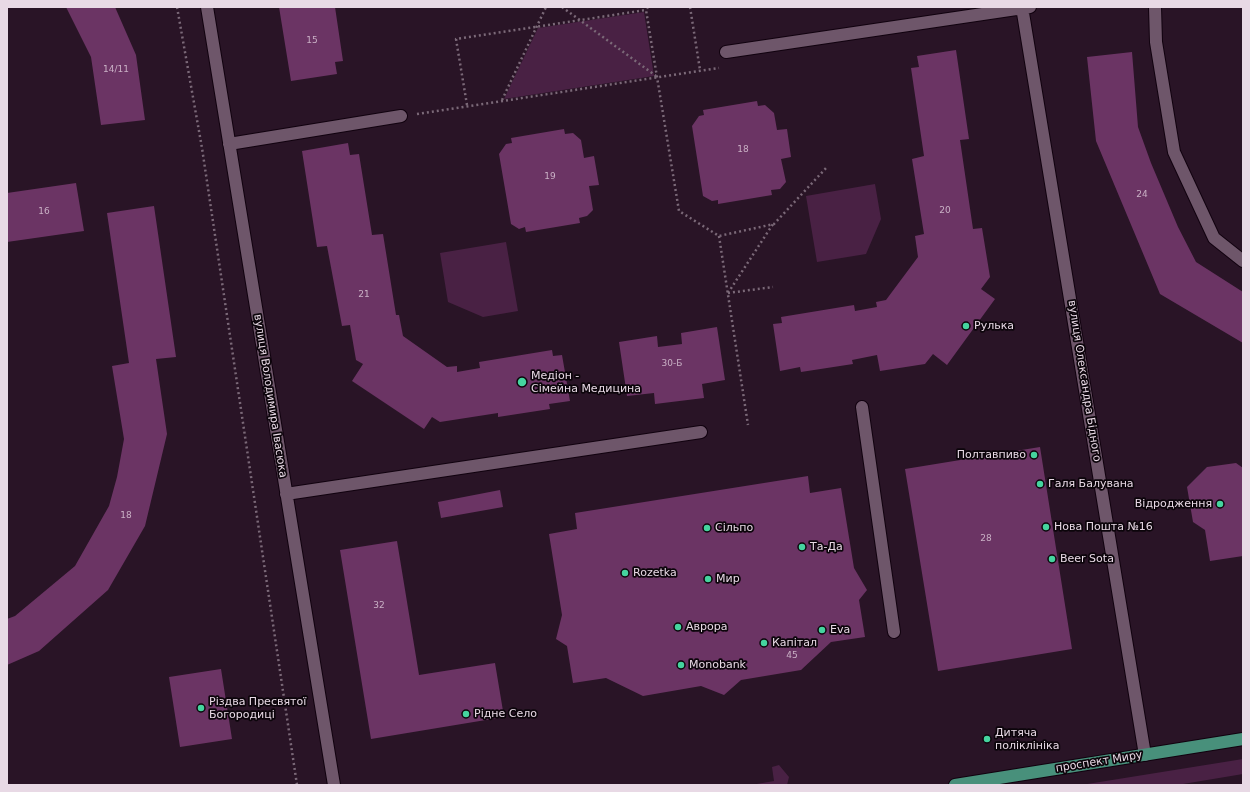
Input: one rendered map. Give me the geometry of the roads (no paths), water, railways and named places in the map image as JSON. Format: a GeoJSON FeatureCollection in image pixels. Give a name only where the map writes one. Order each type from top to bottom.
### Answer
{"type":"FeatureCollection","features":[{"type":"Feature","properties":{"kind":"main road","name":"проспект Миру"},"geometry":{"type":"LineString","coordinates":[[955,785],[1243,739]]}},
{"type":"Feature","properties":{"kind":"street","name":"вулиця Володимира Івасюка"},"geometry":{"type":"LineString","coordinates":[[206,7],[334,785]]}},
{"type":"Feature","properties":{"kind":"street"},"geometry":{"type":"LineString","coordinates":[[726,52],[1025,7]]}},
{"type":"Feature","properties":{"kind":"street","name":"вулиця Олександра Бідного"},"geometry":{"type":"LineString","coordinates":[[1025,7],[1145,755]]}},
{"type":"Feature","properties":{"kind":"street"},"geometry":{"type":"LineString","coordinates":[[1155,7],[1156,42],[1174,152],[1214,238],[1243,261]]}},
{"type":"Feature","properties":{"kind":"street"},"geometry":{"type":"LineString","coordinates":[[229,144],[401,116]]}},
{"type":"Feature","properties":{"kind":"street"},"geometry":{"type":"LineString","coordinates":[[862,408],[894,632]]}},
{"type":"Feature","properties":{"kind":"street"},"geometry":{"type":"LineString","coordinates":[[286,494],[701,432]]}},
{"type":"Feature","properties":{"kind":"place","name":"Рулька"},"geometry":{"type":"Point","coordinates":[966,326]}},
{"type":"Feature","properties":{"kind":"place","name":"Медіон - Сімейна Медицина"},"geometry":{"type":"Point","coordinates":[522,382]}},
{"type":"Feature","properties":{"kind":"place","name":"Полтавпиво"},"geometry":{"type":"Point","coordinates":[1034,455]}},
{"type":"Feature","properties":{"kind":"place","name":"Галя Балувана"},"geometry":{"type":"Point","coordinates":[1040,484]}},
{"type":"Feature","properties":{"kind":"place","name":"Відродження"},"geometry":{"type":"Point","coordinates":[1220,504]}},
{"type":"Feature","properties":{"kind":"place","name":"Нова Пошта №16"},"geometry":{"type":"Point","coordinates":[1046,527]}},
{"type":"Feature","properties":{"kind":"place","name":"Сільпо"},"geometry":{"type":"Point","coordinates":[707,528]}},
{"type":"Feature","properties":{"kind":"place","name":"Та-Да"},"geometry":{"type":"Point","coordinates":[802,547]}},
{"type":"Feature","properties":{"kind":"place","name":"Beer Sota"},"geometry":{"type":"Point","coordinates":[1052,559]}},
{"type":"Feature","properties":{"kind":"place","name":"Rozetka"},"geometry":{"type":"Point","coordinates":[625,573]}},
{"type":"Feature","properties":{"kind":"place","name":"Мир"},"geometry":{"type":"Point","coordinates":[708,579]}},
{"type":"Feature","properties":{"kind":"place","name":"Аврора"},"geometry":{"type":"Point","coordinates":[678,627]}},
{"type":"Feature","properties":{"kind":"place","name":"Eva"},"geometry":{"type":"Point","coordinates":[822,630]}},
{"type":"Feature","properties":{"kind":"place","name":"Капітал"},"geometry":{"type":"Point","coordinates":[764,643]}},
{"type":"Feature","properties":{"kind":"place","name":"Monobank"},"geometry":{"type":"Point","coordinates":[681,665]}},
{"type":"Feature","properties":{"kind":"place","name":"Різдва Пресвятої Богородиці"},"geometry":{"type":"Point","coordinates":[201,708]}},
{"type":"Feature","properties":{"kind":"place","name":"Рідне Село"},"geometry":{"type":"Point","coordinates":[466,714]}},
{"type":"Feature","properties":{"kind":"place","name":"Дитяча поліклініка"},"geometry":{"type":"Point","coordinates":[987,739]}}]}
